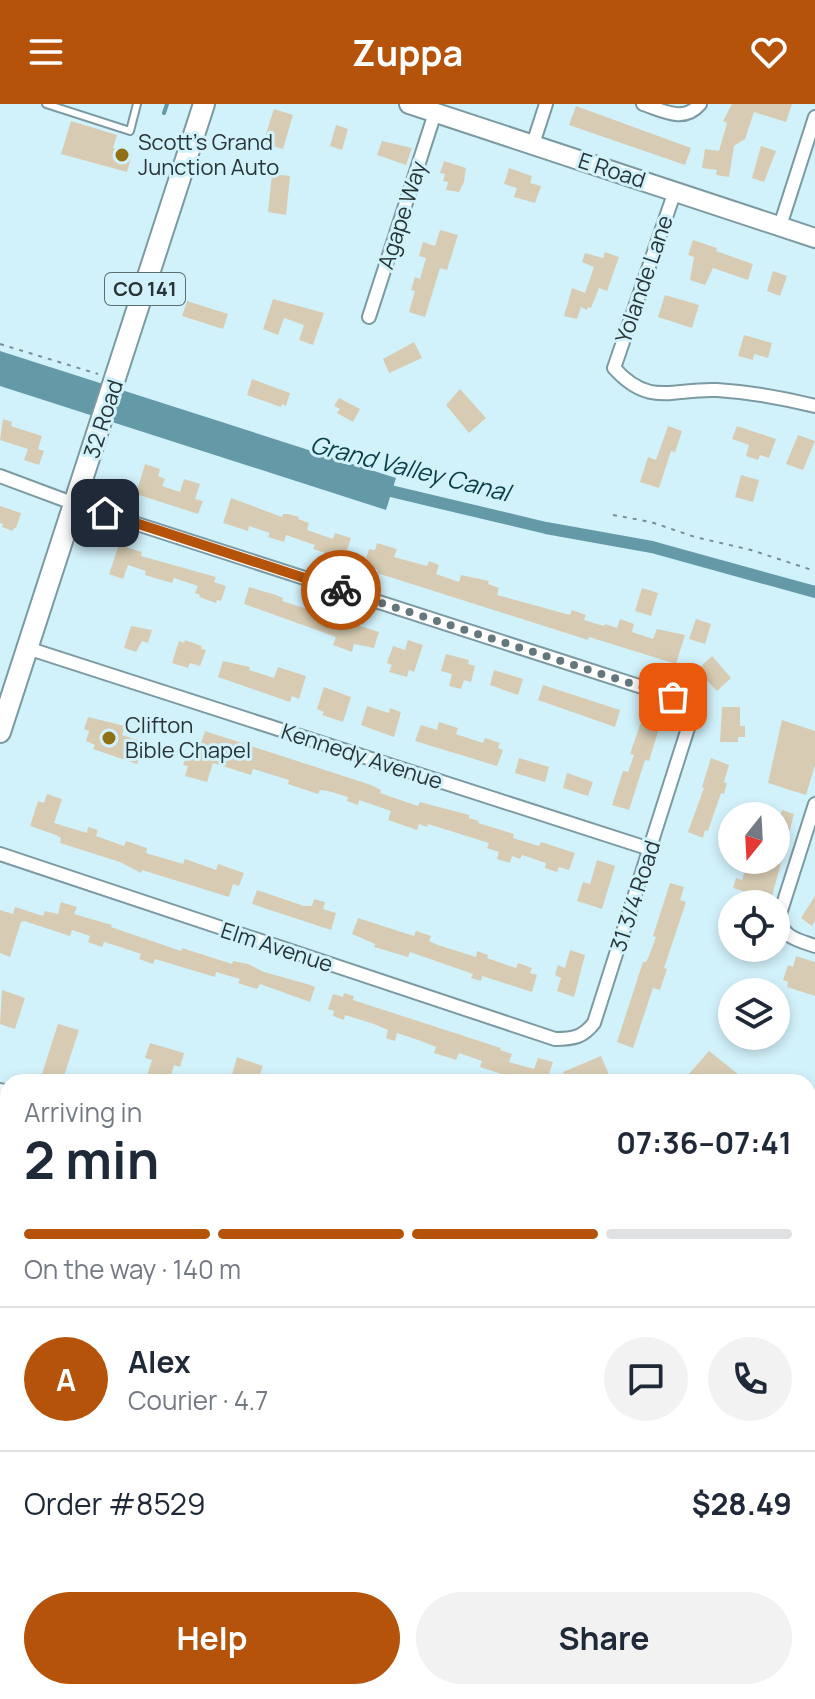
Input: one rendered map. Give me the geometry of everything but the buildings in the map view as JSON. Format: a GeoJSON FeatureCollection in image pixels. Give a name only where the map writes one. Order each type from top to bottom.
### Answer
{"type":"FeatureCollection","features":[{"type":"Feature","properties":{"kind":"main road","name":"32 Road"},"geometry":{"type":"LineString","coordinates":[[0,732],[204,104]]}},
{"type":"Feature","properties":{"kind":"street","name":"E Road"},"geometry":{"type":"LineString","coordinates":[[409,104],[815,238]]}},
{"type":"Feature","properties":{"kind":"street"},"geometry":{"type":"LineString","coordinates":[[533,144],[546,104]]}},
{"type":"Feature","properties":{"kind":"street"},"geometry":{"type":"LineString","coordinates":[[643,104],[679,115],[696,108]]}},
{"type":"Feature","properties":{"kind":"street","name":"Agape Way"},"geometry":{"type":"LineString","coordinates":[[369,317],[435,113]]}},
{"type":"Feature","properties":{"kind":"street"},"geometry":{"type":"LineString","coordinates":[[780,226],[815,117]]}},
{"type":"Feature","properties":{"kind":"street","name":"Yolande Lane"},"geometry":{"type":"LineString","coordinates":[[675,191],[614,368],[626,382],[646,391],[675,395],[715,390],[815,406]]}},
{"type":"Feature","properties":{"kind":"street"},"geometry":{"type":"LineString","coordinates":[[0,476],[75,504]]}},
{"type":"Feature","properties":{"kind":"street","name":"31 3/4 Road"},"geometry":{"type":"LineString","coordinates":[[75,504],[673,697],[686,709],[689,725],[594,1023],[584,1036],[555,1039]]}},
{"type":"Feature","properties":{"kind":"street","name":"Kennedy Avenue"},"geometry":{"type":"LineString","coordinates":[[27,648],[650,849]]}},
{"type":"Feature","properties":{"kind":"street"},"geometry":{"type":"LineString","coordinates":[[815,804],[779,922],[788,936],[815,946]]}},
{"type":"Feature","properties":{"kind":"street","name":"Elm Avenue"},"geometry":{"type":"LineString","coordinates":[[0,854],[555,1039]]}},
{"type":"Feature","properties":{"kind":"lane"},"geometry":{"type":"LineString","coordinates":[[46,104],[130,131],[137,104]]}},
{"type":"Feature","properties":{"kind":"path"},"geometry":{"type":"LineString","coordinates":[[0,344],[91,372]]}},
{"type":"Feature","properties":{"kind":"path"},"geometry":{"type":"LineString","coordinates":[[613,515],[651,522],[815,571]]}},
{"type":"Feature","properties":{"kind":"water"},"geometry":{"type":"Polygon","coordinates":[[[0,351],[396,478],[386,510],[0,386],[0,351]]]}},
{"type":"Feature","properties":{"kind":"waterway"},"geometry":{"type":"LineString","coordinates":[[164,113],[167,104]]}},
{"type":"Feature","properties":{"kind":"waterway","name":"Grand Valley Canal"},"geometry":{"type":"LineString","coordinates":[[378,488],[546,528],[652,547],[815,592]]}},
{"type":"Feature","properties":{"kind":"way so far"},"geometry":{"type":"LineString","coordinates":[[341,590],[673,697]]}},
{"type":"Feature","properties":{"kind":"place","name":"Scott's Grand Junction Auto"},"geometry":{"type":"Point","coordinates":[122,155]}},
{"type":"Feature","properties":{"kind":"place","name":"Clifton Bible Chapel"},"geometry":{"type":"Point","coordinates":[109,738]}},
{"type":"Feature","properties":{"kind":"route"},"geometry":{"type":"LineString","coordinates":[[105,513],[341,590]]}}]}
